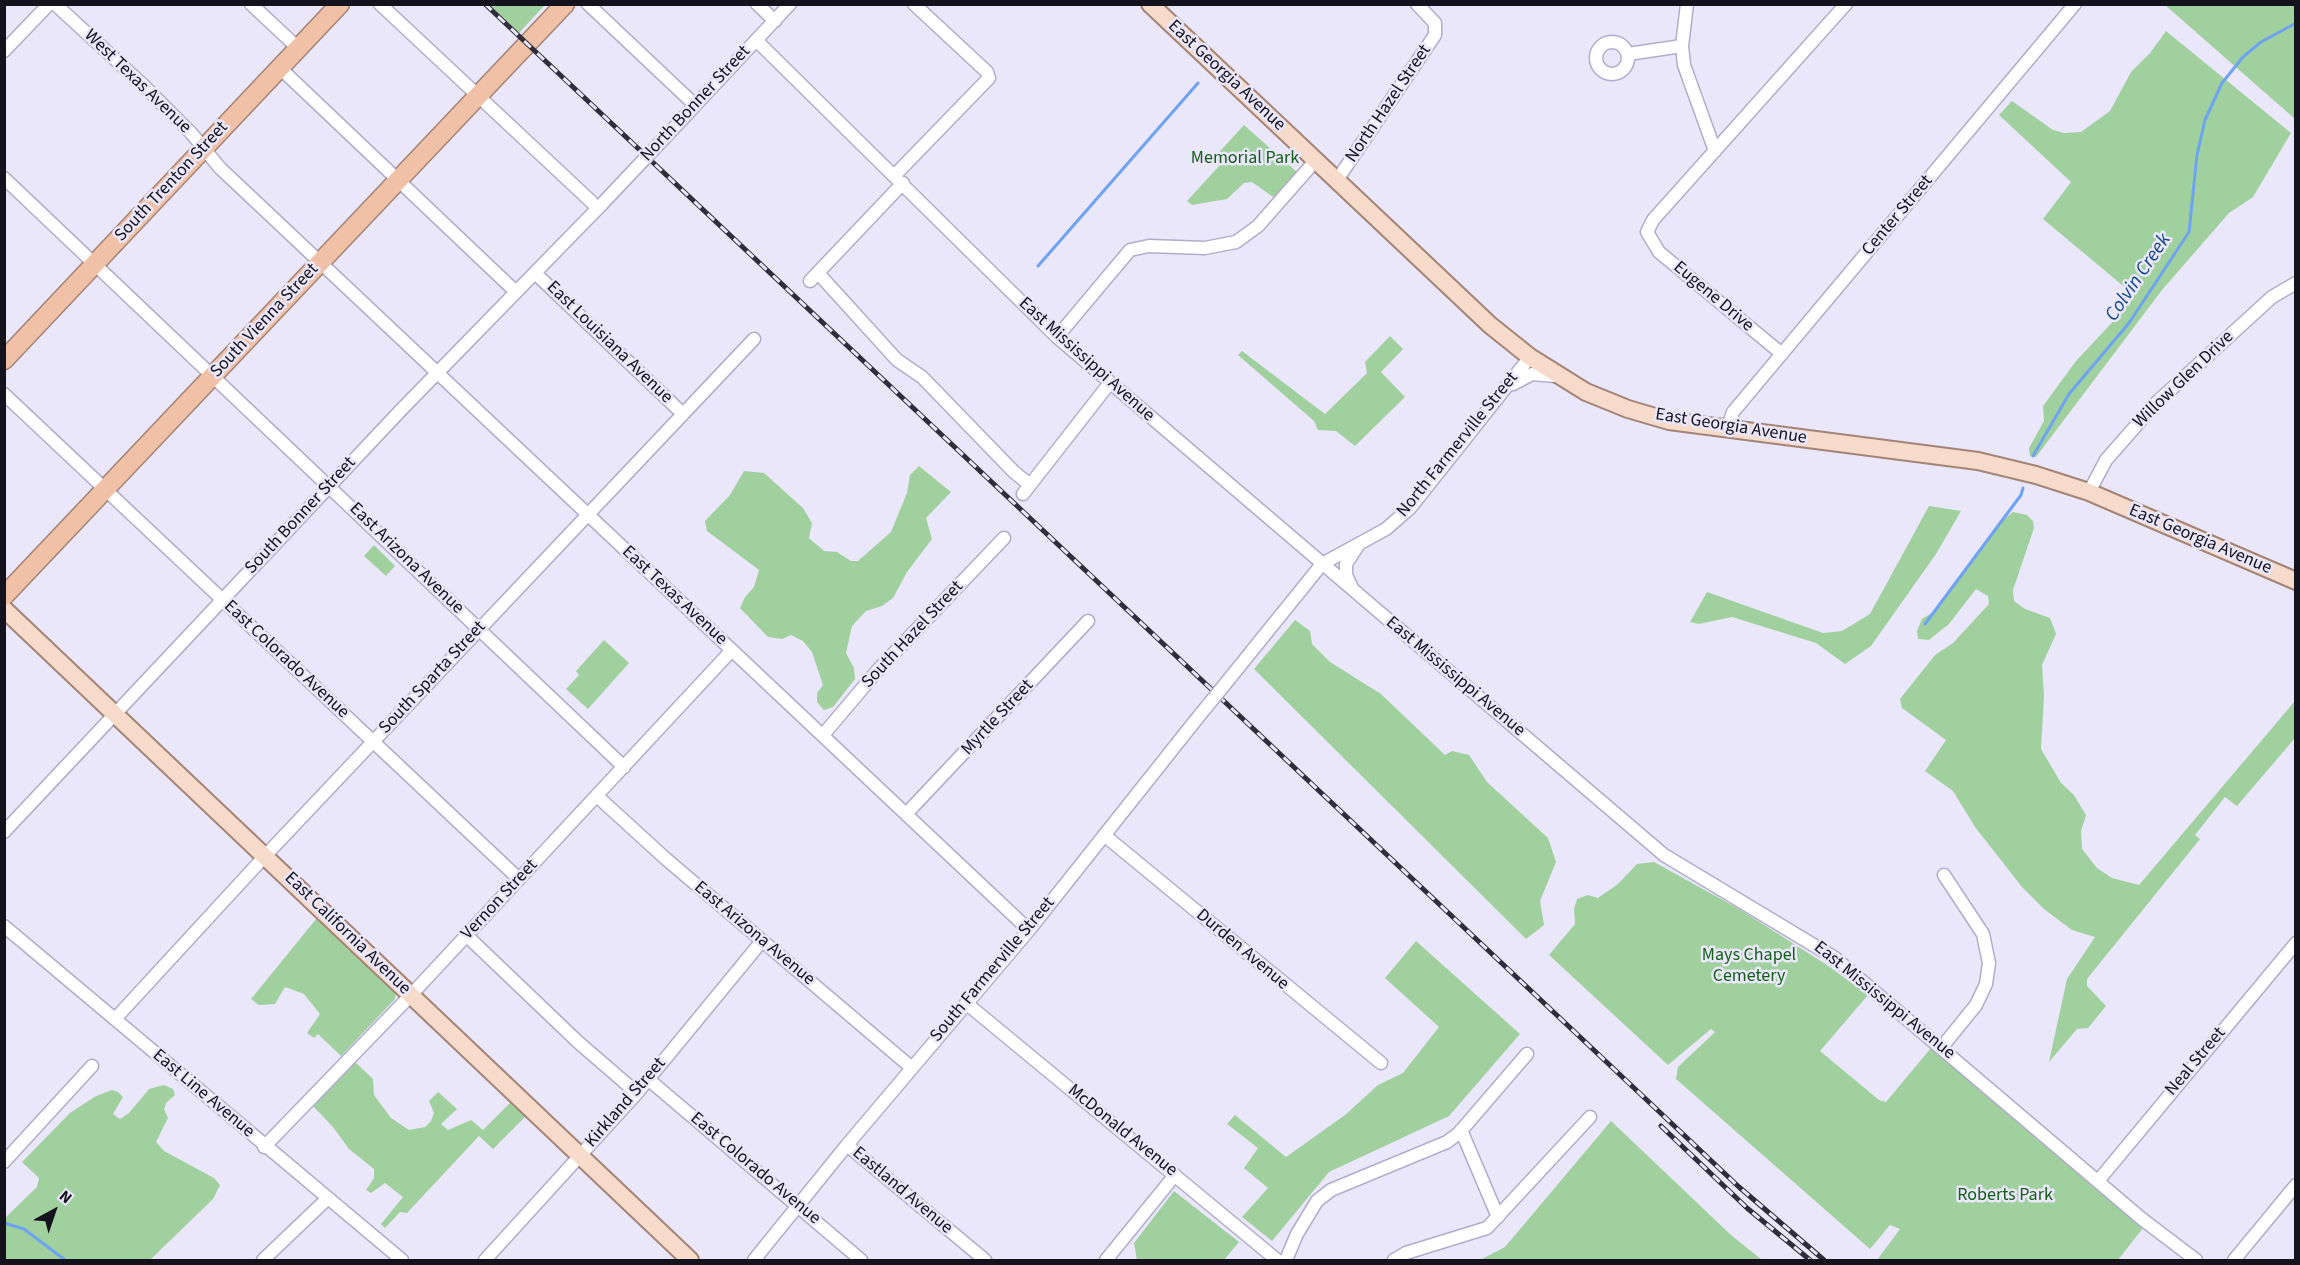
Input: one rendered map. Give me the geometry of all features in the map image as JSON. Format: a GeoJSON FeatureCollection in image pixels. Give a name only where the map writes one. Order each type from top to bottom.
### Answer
{"type":"FeatureCollection","features":[{"type":"Feature","properties":{"kind":"highway","name":"South Trenton Street"},"geometry":{"type":"LineString","coordinates":[[4,360],[339,4]]}},
{"type":"Feature","properties":{"kind":"highway","name":"South Vienna Street"},"geometry":{"type":"LineString","coordinates":[[4,596],[565,4]]}},
{"type":"Feature","properties":{"kind":"main road","name":"East Georgia Avenue"},"geometry":{"type":"LineString","coordinates":[[1150,4],[1490,325],[1530,357],[1586,392],[1628,409],[1669,421],[1978,461],[2054,480],[2089,492],[2295,580]]}},
{"type":"Feature","properties":{"kind":"main road","name":"East California Avenue"},"geometry":{"type":"LineString","coordinates":[[4,609],[690,1260]]}},
{"type":"Feature","properties":{"kind":"street"},"geometry":{"type":"LineString","coordinates":[[4,51],[49,4]]}},
{"type":"Feature","properties":{"kind":"street","name":"West Texas Avenue"},"geometry":{"type":"LineString","coordinates":[[55,4],[143,85],[220,168],[320,262]]}},
{"type":"Feature","properties":{"kind":"street"},"geometry":{"type":"LineString","coordinates":[[251,4],[298,48]]}},
{"type":"Feature","properties":{"kind":"street"},"geometry":{"type":"LineString","coordinates":[[380,4],[600,206]]}},
{"type":"Feature","properties":{"kind":"street"},"geometry":{"type":"LineString","coordinates":[[588,4],[692,109]]}},
{"type":"Feature","properties":{"kind":"street"},"geometry":{"type":"LineString","coordinates":[[757,4],[775,21]]}},
{"type":"Feature","properties":{"kind":"street","name":"North Bonner Street"},"geometry":{"type":"LineString","coordinates":[[600,206],[790,4]]}},
{"type":"Feature","properties":{"kind":"street"},"geometry":{"type":"LineString","coordinates":[[914,4],[987,72],[988,81],[814,277],[897,360],[922,377],[1006,464],[1027,490],[1109,384]]}},
{"type":"Feature","properties":{"kind":"street","name":"North Hazel Street"},"geometry":{"type":"LineString","coordinates":[[1337,180],[1435,35],[1436,26],[1430,16],[1417,4]]}},
{"type":"Feature","properties":{"kind":"street"},"geometry":{"type":"LineString","coordinates":[[1687,4],[1682,46],[1691,88],[1715,151],[1846,4]]}},
{"type":"Feature","properties":{"kind":"street","name":"Center Street"},"geometry":{"type":"LineString","coordinates":[[1727,430],[1733,412],[2075,4]]}},
{"type":"Feature","properties":{"kind":"street","name":"East Mississippi Avenue"},"geometry":{"type":"LineString","coordinates":[[756,40],[1057,337],[1109,384],[1664,855],[1835,958],[2098,1181],[2196,1260]]}},
{"type":"Feature","properties":{"kind":"street"},"geometry":{"type":"LineString","coordinates":[[1628,54],[1682,46]]}},
{"type":"Feature","properties":{"kind":"street","name":"East Louisiana Avenue"},"geometry":{"type":"LineString","coordinates":[[280,68],[516,292]]}},
{"type":"Feature","properties":{"kind":"street","name":"Eugene Drive"},"geometry":{"type":"LineString","coordinates":[[1715,151],[1653,220],[1647,236],[1659,252],[1782,354]]}},
{"type":"Feature","properties":{"kind":"street"},"geometry":{"type":"LineString","coordinates":[[1057,337],[1130,250],[1149,246],[1205,248],[1236,242],[1258,226],[1316,160]]}},
{"type":"Feature","properties":{"kind":"street","name":"East Arizona Avenue"},"geometry":{"type":"LineString","coordinates":[[4,178],[624,767]]}},
{"type":"Feature","properties":{"kind":"street","name":"South Bonner Street"},"geometry":{"type":"LineString","coordinates":[[4,832],[329,485],[600,206]]}},
{"type":"Feature","properties":{"kind":"street","name":"East Texas Avenue"},"geometry":{"type":"LineString","coordinates":[[320,262],[1029,930]]}},
{"type":"Feature","properties":{"kind":"street","name":"East Louisiana Avenue"},"geometry":{"type":"LineString","coordinates":[[535,273],[683,414]]}},
{"type":"Feature","properties":{"kind":"street","name":"Willow Glen Drive"},"geometry":{"type":"LineString","coordinates":[[2089,492],[2106,460],[2155,404],[2272,297],[2295,284]]}},
{"type":"Feature","properties":{"kind":"street","name":"South Sparta Street"},"geometry":{"type":"LineString","coordinates":[[114,1019],[754,339]]}},
{"type":"Feature","properties":{"kind":"street","name":"North Farmerville Street"},"geometry":{"type":"LineString","coordinates":[[1230,678],[1322,564],[1386,529],[1410,508],[1530,357]]}},
{"type":"Feature","properties":{"kind":"street"},"geometry":{"type":"LineString","coordinates":[[1495,402],[1527,375],[1546,374],[1567,381]]}},
{"type":"Feature","properties":{"kind":"street","name":"East Colorado Avenue"},"geometry":{"type":"LineString","coordinates":[[4,394],[519,879]]}},
{"type":"Feature","properties":{"kind":"street","name":"South Hazel Street"},"geometry":{"type":"LineString","coordinates":[[823,735],[878,670],[1004,538]]}},
{"type":"Feature","properties":{"kind":"street"},"geometry":{"type":"LineString","coordinates":[[1356,593],[1347,581],[1345,570],[1347,561],[1360,543]]}},
{"type":"Feature","properties":{"kind":"street","name":"Myrtle Street"},"geometry":{"type":"LineString","coordinates":[[907,813],[1088,621]]}},
{"type":"Feature","properties":{"kind":"street","name":"Vernon Street"},"geometry":{"type":"LineString","coordinates":[[264,1147],[598,797],[732,650]]}},
{"type":"Feature","properties":{"kind":"street","name":"South Farmerville Street"},"geometry":{"type":"LineString","coordinates":[[754,1260],[847,1145],[1029,930],[1230,678]]}},
{"type":"Feature","properties":{"kind":"street","name":"East Arizona Avenue"},"geometry":{"type":"LineString","coordinates":[[598,797],[762,941],[912,1068]]}},
{"type":"Feature","properties":{"kind":"street","name":"Durden Avenue"},"geometry":{"type":"LineString","coordinates":[[1104,835],[1381,1063]]}},
{"type":"Feature","properties":{"kind":"street"},"geometry":{"type":"LineString","coordinates":[[1942,1047],[1976,1005],[1986,984],[1989,963],[1983,934],[1944,875]]}},
{"type":"Feature","properties":{"kind":"street","name":"East Line Avenue"},"geometry":{"type":"LineString","coordinates":[[4,926],[264,1147],[402,1260]]}},
{"type":"Feature","properties":{"kind":"street"},"geometry":{"type":"LineString","coordinates":[[466,935],[578,1042],[637,1093]]}},
{"type":"Feature","properties":{"kind":"street","name":"Kirkland Street"},"geometry":{"type":"LineString","coordinates":[[485,1260],[637,1093],[762,941]]}},
{"type":"Feature","properties":{"kind":"street","name":"Neal Street"},"geometry":{"type":"LineString","coordinates":[[2098,1181],[2295,943]]}},
{"type":"Feature","properties":{"kind":"street","name":"McDonald Avenue"},"geometry":{"type":"LineString","coordinates":[[966,1003],[1277,1260]]}},
{"type":"Feature","properties":{"kind":"street"},"geometry":{"type":"LineString","coordinates":[[1286,1260],[1305,1219],[1317,1201],[1331,1190],[1447,1142],[1461,1130],[1527,1054]]}},
{"type":"Feature","properties":{"kind":"street"},"geometry":{"type":"LineString","coordinates":[[4,1162],[92,1066]]}},
{"type":"Feature","properties":{"kind":"street","name":"East Colorado Avenue"},"geometry":{"type":"LineString","coordinates":[[648,1079],[861,1260]]}},
{"type":"Feature","properties":{"kind":"street"},"geometry":{"type":"LineString","coordinates":[[1394,1260],[1406,1253],[1487,1228],[1590,1117]]}},
{"type":"Feature","properties":{"kind":"street"},"geometry":{"type":"LineString","coordinates":[[1461,1130],[1498,1217]]}},
{"type":"Feature","properties":{"kind":"street","name":"Eastland Avenue"},"geometry":{"type":"LineString","coordinates":[[847,1145],[985,1260]]}},
{"type":"Feature","properties":{"kind":"street"},"geometry":{"type":"LineString","coordinates":[[1106,1260],[1175,1175]]}},
{"type":"Feature","properties":{"kind":"street"},"geometry":{"type":"LineString","coordinates":[[2234,1260],[2295,1185]]}},
{"type":"Feature","properties":{"kind":"street"},"geometry":{"type":"LineString","coordinates":[[263,1260],[327,1199]]}},
{"type":"Feature","properties":{"kind":"green space"},"geometry":{"type":"Polygon","coordinates":[[[487,5],[545,5],[518,34],[487,5]]]}},
{"type":"Feature","properties":{"kind":"green space"},"geometry":{"type":"Polygon","coordinates":[[[2165,5],[2295,5],[2295,119],[2165,5]]]}},
{"type":"Feature","properties":{"kind":"green space"},"geometry":{"type":"Polygon","coordinates":[[[2166,31],[2291,133],[2253,197],[2229,213],[2162,290],[2036,457],[2030,456],[2029,448],[2044,421],[2043,406],[2076,361],[2120,314],[2134,295],[2043,219],[2071,182],[1999,115],[2012,101],[2053,130],[2064,133],[2081,132],[2110,111],[2131,72],[2150,53],[2166,31]]]}},
{"type":"Feature","properties":{"kind":"green space","name":"Memorial Park"},"geometry":{"type":"Polygon","coordinates":[[[1244,125],[1298,173],[1276,199],[1252,182],[1244,183],[1227,199],[1192,205],[1187,201],[1219,166],[1213,159],[1244,125]]]}},
{"type":"Feature","properties":{"kind":"green space"},"geometry":{"type":"Polygon","coordinates":[[[1390,336],[1403,349],[1381,372],[1405,397],[1355,446],[1336,431],[1318,430],[1314,421],[1238,355],[1242,351],[1325,414],[1367,373],[1365,362],[1390,336]]]}},
{"type":"Feature","properties":{"kind":"green space"},"geometry":{"type":"Polygon","coordinates":[[[919,466],[951,492],[926,518],[932,539],[907,572],[893,598],[882,606],[866,611],[852,626],[846,653],[854,668],[855,679],[833,707],[824,710],[817,702],[817,693],[823,685],[812,652],[803,641],[791,635],[782,639],[768,637],[740,608],[745,597],[754,587],[759,570],[707,531],[705,521],[730,495],[744,471],[764,473],[803,508],[812,523],[809,538],[824,551],[837,552],[851,561],[858,561],[891,532],[907,493],[910,475],[919,466]]]}},
{"type":"Feature","properties":{"kind":"green space"},"geometry":{"type":"Polygon","coordinates":[[[1929,506],[1961,511],[1936,554],[1871,646],[1845,664],[1816,643],[1732,617],[1699,624],[1690,622],[1707,592],[1823,633],[1842,631],[1870,614],[1929,506]]]}},
{"type":"Feature","properties":{"kind":"green space"},"geometry":{"type":"Polygon","coordinates":[[[2013,512],[2027,515],[2033,521],[2034,528],[2013,590],[2014,601],[2025,609],[2050,618],[2056,634],[2042,665],[2044,696],[2041,749],[2061,783],[2074,795],[2086,815],[2081,831],[2082,849],[2097,868],[2112,878],[2139,885],[2295,701],[2295,738],[2237,806],[2225,797],[2195,835],[2200,839],[2087,979],[2087,986],[2106,1006],[2088,1028],[2077,1029],[2049,1062],[2067,979],[2095,937],[2072,930],[2044,909],[2022,887],[1975,827],[1953,791],[1925,771],[1946,740],[1902,708],[1900,699],[1935,655],[1953,643],[1989,604],[1988,596],[1976,589],[1949,624],[1929,640],[1918,639],[1917,631],[1922,619],[1935,611],[1998,524],[2013,512]]]}},
{"type":"Feature","properties":{"kind":"green space"},"geometry":{"type":"Polygon","coordinates":[[[374,545],[395,566],[386,576],[364,556],[374,545]]]}},
{"type":"Feature","properties":{"kind":"green space"},"geometry":{"type":"Polygon","coordinates":[[[1295,620],[1310,631],[1312,644],[1330,662],[1381,694],[1445,755],[1452,751],[1469,755],[1487,782],[1548,838],[1556,862],[1540,901],[1544,925],[1526,939],[1254,669],[1295,620]]]}},
{"type":"Feature","properties":{"kind":"green space"},"geometry":{"type":"Polygon","coordinates":[[[604,640],[629,663],[588,709],[566,689],[579,675],[576,671],[604,640]]]}},
{"type":"Feature","properties":{"kind":"green space"},"geometry":{"type":"Polygon","coordinates":[[[1654,862],[1739,909],[1827,965],[1868,995],[1820,1051],[1879,1100],[1886,1102],[1931,1048],[2143,1228],[2118,1260],[1877,1260],[1900,1229],[1890,1225],[1870,1249],[1676,1079],[1678,1067],[1715,1032],[1711,1029],[1668,1065],[1549,955],[1575,924],[1574,909],[1577,899],[1588,895],[1598,898],[1618,884],[1637,864],[1654,862]]]}},
{"type":"Feature","properties":{"kind":"green space"},"geometry":{"type":"Polygon","coordinates":[[[317,918],[396,993],[395,999],[341,1056],[318,1034],[314,1038],[307,1033],[320,1014],[304,994],[285,987],[275,1004],[259,1005],[251,999],[317,918]]]}},
{"type":"Feature","properties":{"kind":"green space"},"geometry":{"type":"Polygon","coordinates":[[[1416,941],[1520,1034],[1449,1116],[1329,1172],[1272,1241],[1242,1217],[1268,1188],[1244,1168],[1258,1148],[1227,1124],[1235,1115],[1286,1157],[1345,1115],[1378,1085],[1403,1073],[1439,1027],[1385,978],[1416,941]]]}},
{"type":"Feature","properties":{"kind":"green space"},"geometry":{"type":"Polygon","coordinates":[[[354,1061],[373,1079],[374,1095],[391,1118],[409,1130],[425,1127],[431,1121],[434,1113],[429,1101],[438,1092],[457,1109],[441,1124],[448,1130],[471,1120],[483,1130],[511,1102],[526,1116],[493,1149],[479,1136],[407,1213],[400,1212],[385,1228],[381,1224],[403,1197],[385,1183],[371,1193],[366,1190],[374,1178],[374,1169],[349,1149],[333,1127],[312,1105],[354,1061]]]}},
{"type":"Feature","properties":{"kind":"green space"},"geometry":{"type":"Polygon","coordinates":[[[164,1085],[173,1089],[175,1095],[166,1103],[164,1109],[168,1118],[156,1142],[164,1151],[214,1178],[220,1185],[213,1199],[150,1260],[5,1260],[5,1218],[37,1187],[39,1178],[22,1162],[70,1113],[96,1096],[112,1090],[118,1092],[123,1097],[113,1114],[120,1119],[129,1113],[149,1089],[164,1085]]]}},
{"type":"Feature","properties":{"kind":"green space"},"geometry":{"type":"Polygon","coordinates":[[[1611,1121],[1731,1235],[1762,1260],[1480,1260],[1505,1247],[1611,1121]]]}},
{"type":"Feature","properties":{"kind":"green space"},"geometry":{"type":"Polygon","coordinates":[[[1174,1191],[1239,1242],[1224,1260],[1137,1260],[1134,1243],[1174,1191]]]}},
{"type":"Feature","properties":{"kind":"waterway","name":"Colvin Creek"},"geometry":{"type":"LineString","coordinates":[[2033,456],[2069,394],[2129,323],[2189,232],[2197,155],[2205,120],[2222,83],[2243,57],[2261,42],[2296,23]]}},
{"type":"Feature","properties":{"kind":"waterway"},"geometry":{"type":"LineString","coordinates":[[1038,266],[1198,83]]}},
{"type":"Feature","properties":{"kind":"waterway","name":"Colvin Creek"},"geometry":{"type":"LineString","coordinates":[[1925,624],[2021,495],[2023,488]]}},
{"type":"Feature","properties":{"kind":"waterway"},"geometry":{"type":"LineString","coordinates":[[4,1223],[24,1229],[65,1260]]}},
{"type":"Feature","properties":{"kind":"railway"},"geometry":{"type":"LineString","coordinates":[[485,4],[1739,1187],[1824,1260]]}},
{"type":"Feature","properties":{"kind":"railway"},"geometry":{"type":"LineString","coordinates":[[1661,1126],[1747,1208],[1810,1260]]}},
{"type":"Feature","properties":{"kind":"park label","name":"Mays Chapel Cemetery"},"geometry":{"type":"Point","coordinates":[1749,966]}},
{"type":"Feature","properties":{"kind":"park label","name":"Roberts Park"},"geometry":{"type":"Point","coordinates":[2005,1196]}}]}
